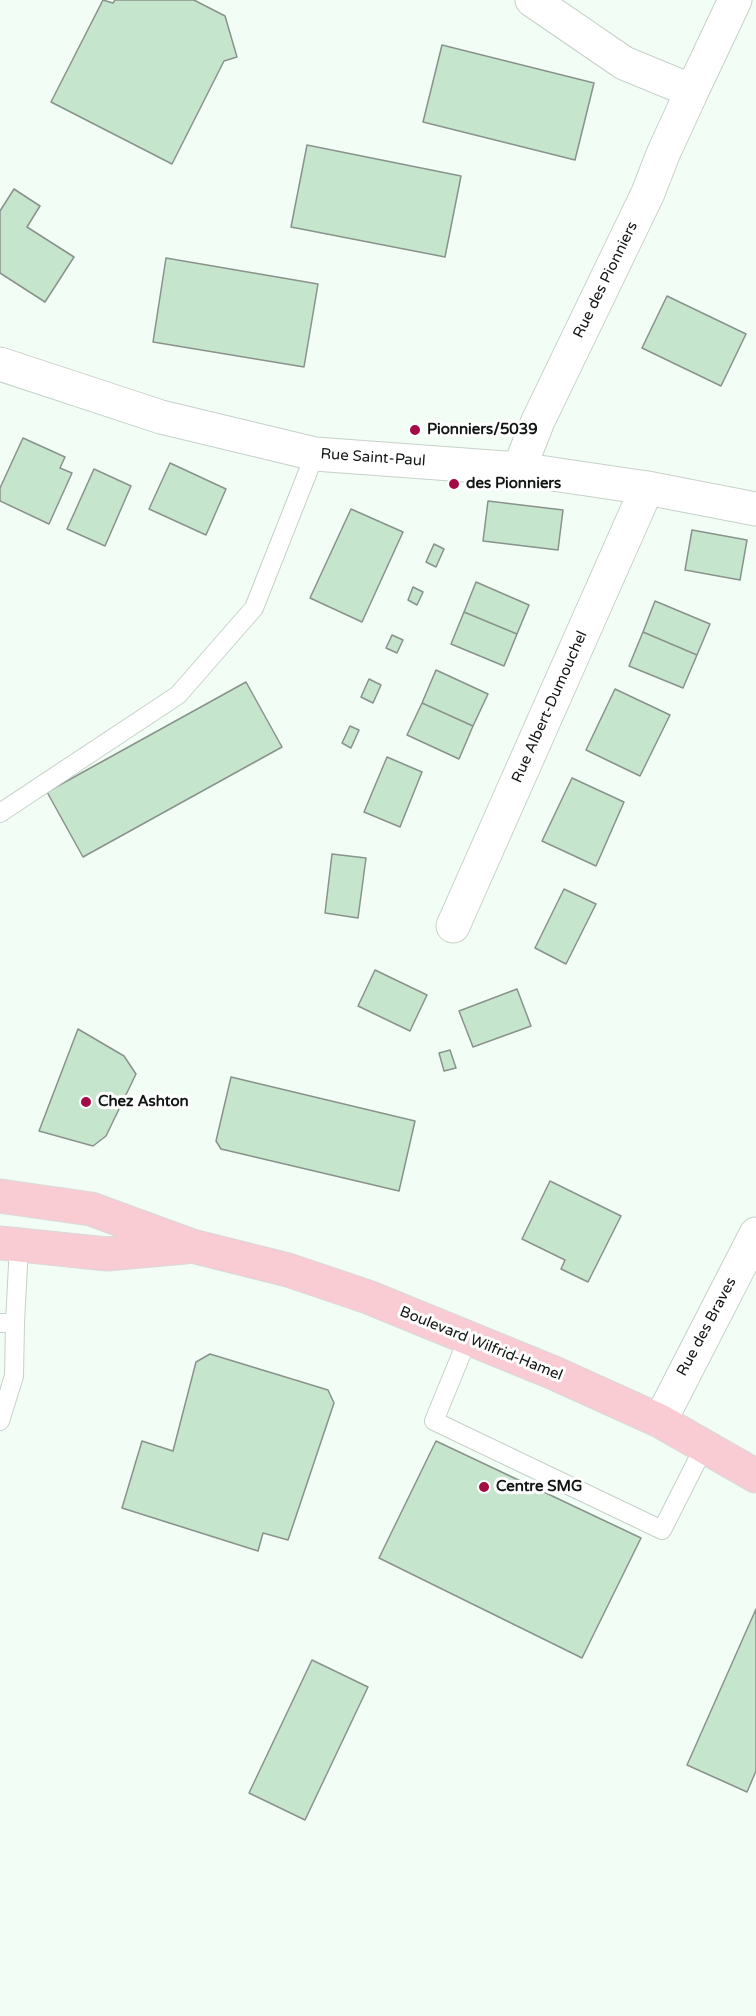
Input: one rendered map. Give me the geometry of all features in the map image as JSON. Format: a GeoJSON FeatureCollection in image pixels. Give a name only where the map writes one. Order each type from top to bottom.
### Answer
{"type":"FeatureCollection","features":[{"type":"Feature","properties":{"kind":"main road","name":"Boulevard Wilfrid-Hamel"},"geometry":{"type":"LineString","coordinates":[[0,1196],[91,1209],[192,1246],[288,1270],[368,1297],[554,1373],[660,1421],[756,1476]]}},
{"type":"Feature","properties":{"kind":"main road","name":"Boulevard Wilfrid-Hamel"},"geometry":{"type":"LineString","coordinates":[[9,1244],[107,1254],[192,1246]]}},
{"type":"Feature","properties":{"kind":"street"},"geometry":{"type":"LineString","coordinates":[[532,0],[624,63],[693,91]]}},
{"type":"Feature","properties":{"kind":"street","name":"Rue des Pionniers"},"geometry":{"type":"LineString","coordinates":[[519,469],[538,422],[648,193],[663,154],[735,0]]}},
{"type":"Feature","properties":{"kind":"street","name":"Rue Saint-Paul"},"geometry":{"type":"LineString","coordinates":[[0,364],[162,417],[315,454],[519,469],[647,488],[756,509]]}},
{"type":"Feature","properties":{"kind":"street","name":"Rue Albert-Dumouchel"},"geometry":{"type":"LineString","coordinates":[[453,926],[647,488]]}},
{"type":"Feature","properties":{"kind":"street","name":"Rue des Braves"},"geometry":{"type":"LineString","coordinates":[[660,1421],[756,1234]]}},
{"type":"Feature","properties":{"kind":"lane"},"geometry":{"type":"LineString","coordinates":[[0,813],[178,695],[247,617],[254,608],[315,454]]}},
{"type":"Feature","properties":{"kind":"lane"},"geometry":{"type":"LineString","coordinates":[[0,1421],[14,1376],[7,1323],[9,1244]]}},
{"type":"Feature","properties":{"kind":"lane"},"geometry":{"type":"LineString","coordinates":[[468,1338],[434,1421],[662,1530],[705,1445]]}},
{"type":"Feature","properties":{"kind":"building"},"geometry":{"type":"Polygon","coordinates":[[[103,0],[113,3],[115,0],[194,0],[225,16],[237,57],[224,61],[172,164],[51,102],[103,0]]]}},
{"type":"Feature","properties":{"kind":"building"},"geometry":{"type":"Polygon","coordinates":[[[442,45],[594,83],[575,160],[423,122],[442,45]]]}},
{"type":"Feature","properties":{"kind":"building"},"geometry":{"type":"Polygon","coordinates":[[[307,145],[461,176],[445,257],[291,227],[307,145]]]}},
{"type":"Feature","properties":{"kind":"building"},"geometry":{"type":"Polygon","coordinates":[[[14,189],[40,206],[27,227],[74,257],[45,302],[0,273],[0,211],[14,189]]]}},
{"type":"Feature","properties":{"kind":"building"},"geometry":{"type":"Polygon","coordinates":[[[166,258],[318,284],[304,367],[153,342],[166,258]]]}},
{"type":"Feature","properties":{"kind":"building"},"geometry":{"type":"Polygon","coordinates":[[[667,296],[746,334],[721,386],[642,348],[667,296]]]}},
{"type":"Feature","properties":{"kind":"building"},"geometry":{"type":"Polygon","coordinates":[[[23,438],[65,457],[60,468],[72,473],[49,524],[0,501],[0,488],[23,438]]]}},
{"type":"Feature","properties":{"kind":"building"},"geometry":{"type":"Polygon","coordinates":[[[170,463],[226,489],[206,535],[149,509],[170,463]]]}},
{"type":"Feature","properties":{"kind":"building"},"geometry":{"type":"Polygon","coordinates":[[[94,469],[131,486],[105,546],[67,529],[94,469]]]}},
{"type":"Feature","properties":{"kind":"building"},"geometry":{"type":"Polygon","coordinates":[[[488,501],[563,510],[558,550],[483,541],[488,501]]]}},
{"type":"Feature","properties":{"kind":"building"},"geometry":{"type":"Polygon","coordinates":[[[351,509],[403,532],[362,622],[310,598],[351,509]]]}},
{"type":"Feature","properties":{"kind":"building"},"geometry":{"type":"Polygon","coordinates":[[[692,530],[747,540],[740,580],[685,570],[692,530]]]}},
{"type":"Feature","properties":{"kind":"building"},"geometry":{"type":"Polygon","coordinates":[[[434,544],[444,549],[436,567],[426,562],[434,544]]]}},
{"type":"Feature","properties":{"kind":"building"},"geometry":{"type":"Polygon","coordinates":[[[476,582],[529,605],[517,634],[464,612],[476,582]]]}},
{"type":"Feature","properties":{"kind":"building"},"geometry":{"type":"Polygon","coordinates":[[[413,587],[423,592],[417,605],[408,600],[413,587]]]}},
{"type":"Feature","properties":{"kind":"building"},"geometry":{"type":"Polygon","coordinates":[[[655,601],[710,624],[697,655],[643,632],[655,601]]]}},
{"type":"Feature","properties":{"kind":"building"},"geometry":{"type":"Polygon","coordinates":[[[464,612],[517,634],[504,666],[451,644],[464,612]]]}},
{"type":"Feature","properties":{"kind":"building"},"geometry":{"type":"Polygon","coordinates":[[[643,632],[697,655],[683,688],[629,666],[643,632]]]}},
{"type":"Feature","properties":{"kind":"building"},"geometry":{"type":"Polygon","coordinates":[[[392,635],[403,640],[397,653],[386,648],[392,635]]]}},
{"type":"Feature","properties":{"kind":"building"},"geometry":{"type":"Polygon","coordinates":[[[436,670],[488,694],[473,726],[422,703],[436,670]]]}},
{"type":"Feature","properties":{"kind":"building"},"geometry":{"type":"Polygon","coordinates":[[[369,679],[381,685],[373,703],[361,697],[369,679]]]}},
{"type":"Feature","properties":{"kind":"building"},"geometry":{"type":"Polygon","coordinates":[[[246,682],[282,747],[83,857],[47,792],[246,682]]]}},
{"type":"Feature","properties":{"kind":"building"},"geometry":{"type":"Polygon","coordinates":[[[615,689],[670,715],[640,776],[586,750],[615,689]]]}},
{"type":"Feature","properties":{"kind":"building"},"geometry":{"type":"Polygon","coordinates":[[[422,703],[473,726],[459,759],[407,735],[422,703]]]}},
{"type":"Feature","properties":{"kind":"building"},"geometry":{"type":"Polygon","coordinates":[[[350,726],[359,730],[351,748],[342,743],[350,726]]]}},
{"type":"Feature","properties":{"kind":"building"},"geometry":{"type":"Polygon","coordinates":[[[387,757],[422,772],[400,827],[364,812],[387,757]]]}},
{"type":"Feature","properties":{"kind":"building"},"geometry":{"type":"Polygon","coordinates":[[[572,778],[624,802],[596,866],[542,841],[572,778]]]}},
{"type":"Feature","properties":{"kind":"building"},"geometry":{"type":"Polygon","coordinates":[[[332,854],[366,858],[358,918],[325,913],[332,854]]]}},
{"type":"Feature","properties":{"kind":"building"},"geometry":{"type":"Polygon","coordinates":[[[564,889],[596,904],[566,964],[535,948],[564,889]]]}},
{"type":"Feature","properties":{"kind":"building"},"geometry":{"type":"Polygon","coordinates":[[[375,970],[427,995],[410,1031],[358,1006],[375,970]]]}},
{"type":"Feature","properties":{"kind":"building"},"geometry":{"type":"Polygon","coordinates":[[[517,989],[531,1026],[473,1047],[459,1011],[517,989]]]}},
{"type":"Feature","properties":{"kind":"building","name":"Chez Ashton"},"geometry":{"type":"Polygon","coordinates":[[[78,1029],[124,1056],[136,1074],[106,1136],[93,1146],[39,1131],[78,1029]]]}},
{"type":"Feature","properties":{"kind":"building"},"geometry":{"type":"Polygon","coordinates":[[[450,1050],[456,1068],[444,1071],[439,1053],[450,1050]]]}},
{"type":"Feature","properties":{"kind":"building"},"geometry":{"type":"Polygon","coordinates":[[[231,1077],[415,1121],[399,1191],[221,1149],[216,1141],[231,1077]]]}},
{"type":"Feature","properties":{"kind":"building"},"geometry":{"type":"Polygon","coordinates":[[[550,1181],[621,1216],[588,1282],[561,1269],[565,1260],[522,1239],[550,1181]]]}},
{"type":"Feature","properties":{"kind":"building"},"geometry":{"type":"Polygon","coordinates":[[[210,1354],[328,1390],[334,1403],[288,1540],[263,1533],[258,1551],[122,1508],[142,1441],[173,1451],[196,1362],[210,1354]]]}},
{"type":"Feature","properties":{"kind":"building"},"geometry":{"type":"Polygon","coordinates":[[[436,1441],[641,1538],[582,1658],[379,1558],[436,1441]]]}},
{"type":"Feature","properties":{"kind":"building"},"geometry":{"type":"Polygon","coordinates":[[[756,1609],[756,1771],[747,1792],[687,1765],[756,1609]]]}},
{"type":"Feature","properties":{"kind":"building"},"geometry":{"type":"Polygon","coordinates":[[[312,1660],[368,1687],[305,1820],[249,1793],[312,1660]]]}},
{"type":"Feature","properties":{"kind":"place","name":"Pionniers/5039"},"geometry":{"type":"Point","coordinates":[415,430]}},
{"type":"Feature","properties":{"kind":"place","name":"des Pionniers"},"geometry":{"type":"Point","coordinates":[454,484]}},
{"type":"Feature","properties":{"kind":"place","name":"Chez Ashton"},"geometry":{"type":"Point","coordinates":[86,1102]}},
{"type":"Feature","properties":{"kind":"place","name":"Centre SMG"},"geometry":{"type":"Point","coordinates":[484,1487]}}]}
